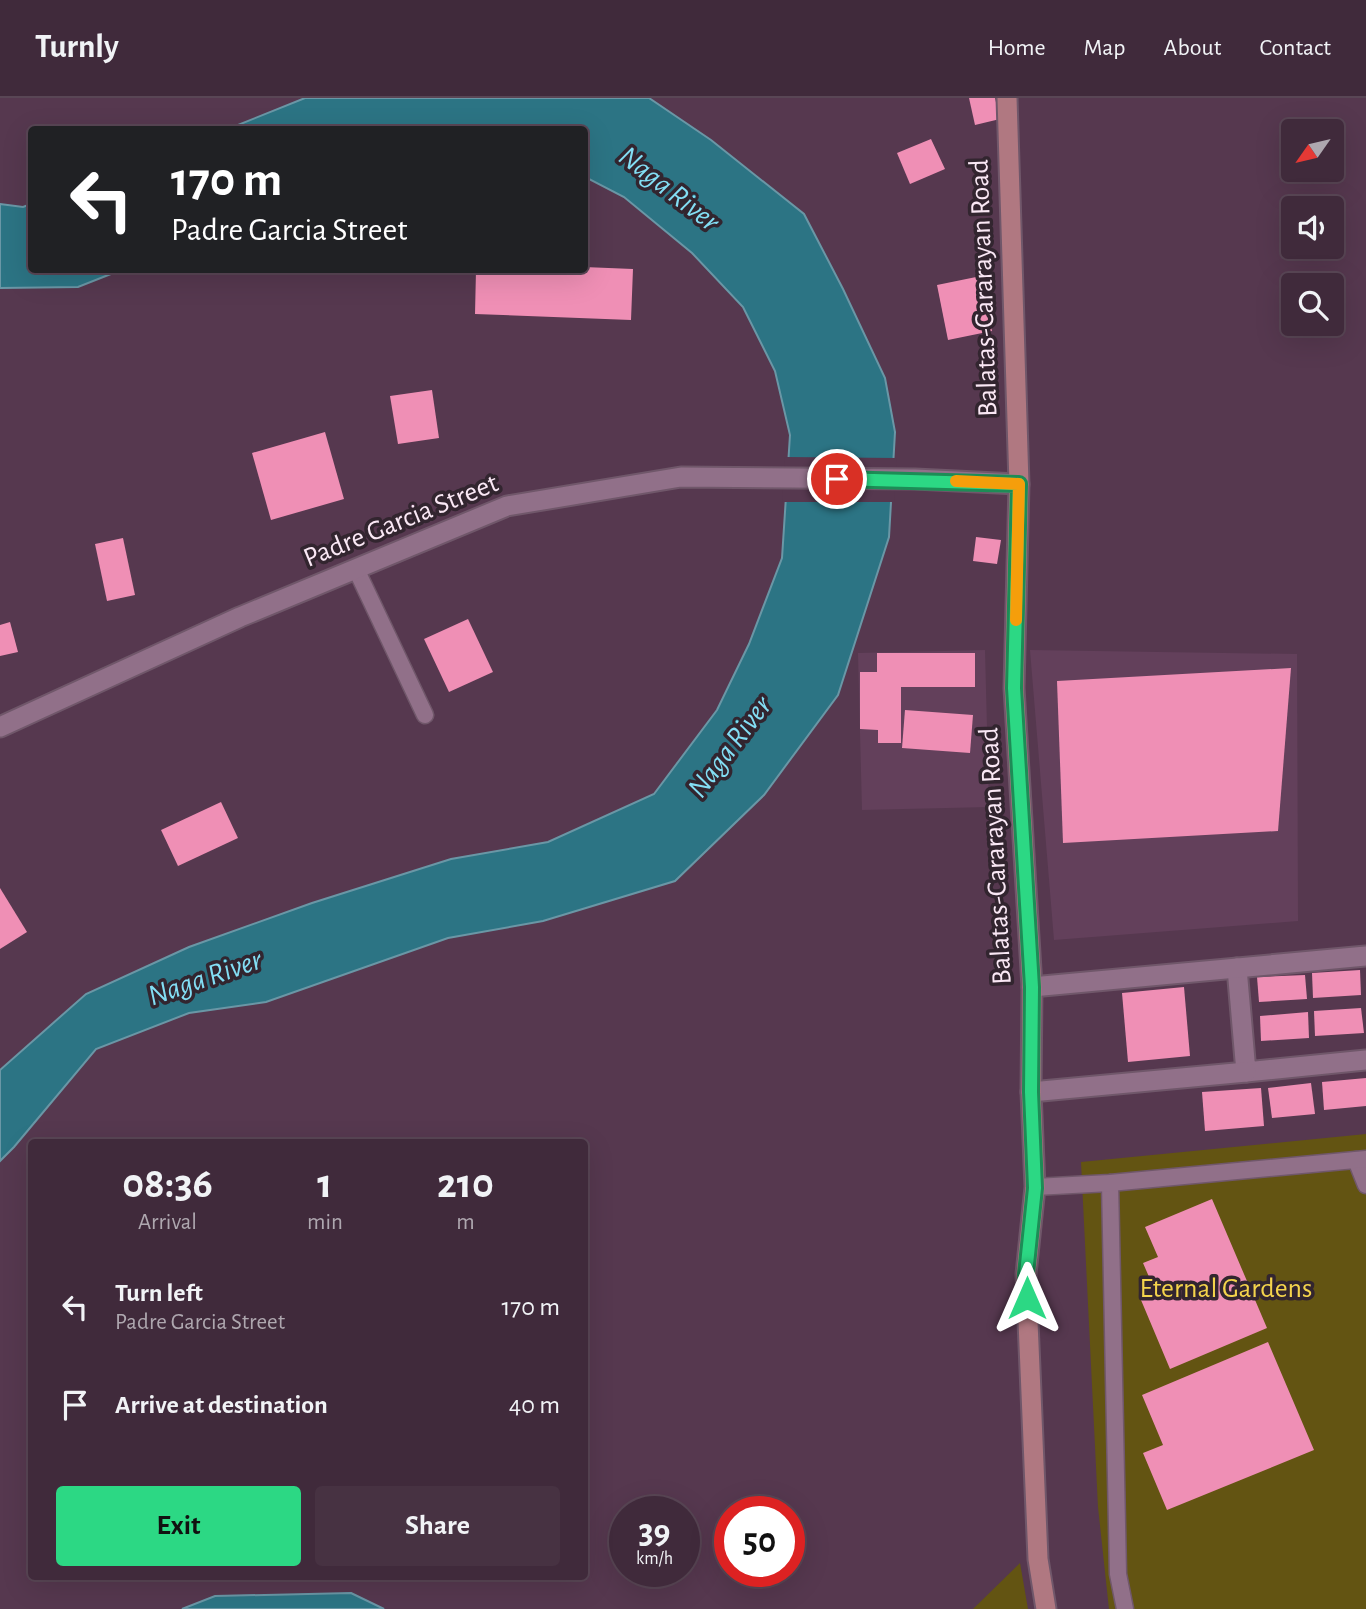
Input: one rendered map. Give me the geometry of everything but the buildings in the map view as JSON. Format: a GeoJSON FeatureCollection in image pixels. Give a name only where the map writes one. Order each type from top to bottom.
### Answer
{"type":"FeatureCollection","features":[{"type":"Feature","properties":{"kind":"main road","name":"Balatas-Cararayan Road"},"geometry":{"type":"LineString","coordinates":[[1007,98],[1019,484],[1014,688],[1032,987],[1031,1092],[1035,1188],[1026,1274],[1038,1559],[1046,1609]]}},
{"type":"Feature","properties":{"kind":"street","name":"Padre Garcia Street"},"geometry":{"type":"LineString","coordinates":[[0,727],[240,617],[507,506],[681,477],[915,479],[1019,484]]}},
{"type":"Feature","properties":{"kind":"street"},"geometry":{"type":"LineString","coordinates":[[1032,987],[1366,956]]}},
{"type":"Feature","properties":{"kind":"street"},"geometry":{"type":"LineString","coordinates":[[1237,968],[1246,1072]]}},
{"type":"Feature","properties":{"kind":"street"},"geometry":{"type":"LineString","coordinates":[[1031,1092],[1366,1060]]}},
{"type":"Feature","properties":{"kind":"lane"},"geometry":{"type":"LineString","coordinates":[[356,569],[425,715]]}},
{"type":"Feature","properties":{"kind":"lane"},"geometry":{"type":"LineString","coordinates":[[1035,1188],[1361,1159],[1366,1185]]}},
{"type":"Feature","properties":{"kind":"lane"},"geometry":{"type":"LineString","coordinates":[[1110,1183],[1118,1574],[1125,1609]]}},
{"type":"Feature","properties":{"kind":"shaded area"},"geometry":{"type":"Polygon","coordinates":[[[985,650],[989,807],[862,810],[858,653],[985,650]]]}},
{"type":"Feature","properties":{"kind":"shaded area"},"geometry":{"type":"Polygon","coordinates":[[[1030,650],[1297,654],[1298,921],[1054,940],[1030,650]]]}},
{"type":"Feature","properties":{"kind":"green space","name":"Eternal Gardens"},"geometry":{"type":"Polygon","coordinates":[[[1366,1134],[1366,1609],[1109,1609],[1098,1507],[1081,1162],[1366,1134]]]}},
{"type":"Feature","properties":{"kind":"green space"},"geometry":{"type":"Polygon","coordinates":[[[1020,1563],[1028,1609],[973,1609],[1020,1563]]]}},
{"type":"Feature","properties":{"kind":"water","name":"Naga River"},"geometry":{"type":"Polygon","coordinates":[[[305,98],[649,98],[711,140],[804,214],[885,378],[895,432],[889,537],[838,695],[764,795],[675,881],[543,921],[448,938],[266,1002],[189,1013],[96,1049],[0,1161],[0,1070],[86,994],[189,947],[312,903],[451,859],[548,842],[654,794],[717,710],[749,644],[782,558],[790,435],[775,371],[743,307],[692,253],[624,197],[588,179],[588,126],[235,126],[305,98]]]}},
{"type":"Feature","properties":{"kind":"water"},"geometry":{"type":"Polygon","coordinates":[[[0,204],[28,205],[28,273],[113,273],[78,287],[0,288],[0,204]]]}},
{"type":"Feature","properties":{"kind":"water"},"geometry":{"type":"Polygon","coordinates":[[[351,1593],[384,1609],[182,1609],[215,1596],[351,1593]]]}},
{"type":"Feature","properties":{"kind":"pier"},"geometry":{"type":"Polygon","coordinates":[[[785,457],[897,458],[894,502],[782,502],[785,457]]]}},
{"type":"Feature","properties":{"kind":"slow traffic"},"geometry":{"type":"LineString","coordinates":[[956,481],[1019,484],[1016,620]]}},
{"type":"Feature","properties":{"kind":"route"},"geometry":{"type":"LineString","coordinates":[[837,479],[915,479],[1019,484],[1014,688],[1032,987],[1031,1092],[1035,1188],[1026,1274],[1027,1298]]}}]}
